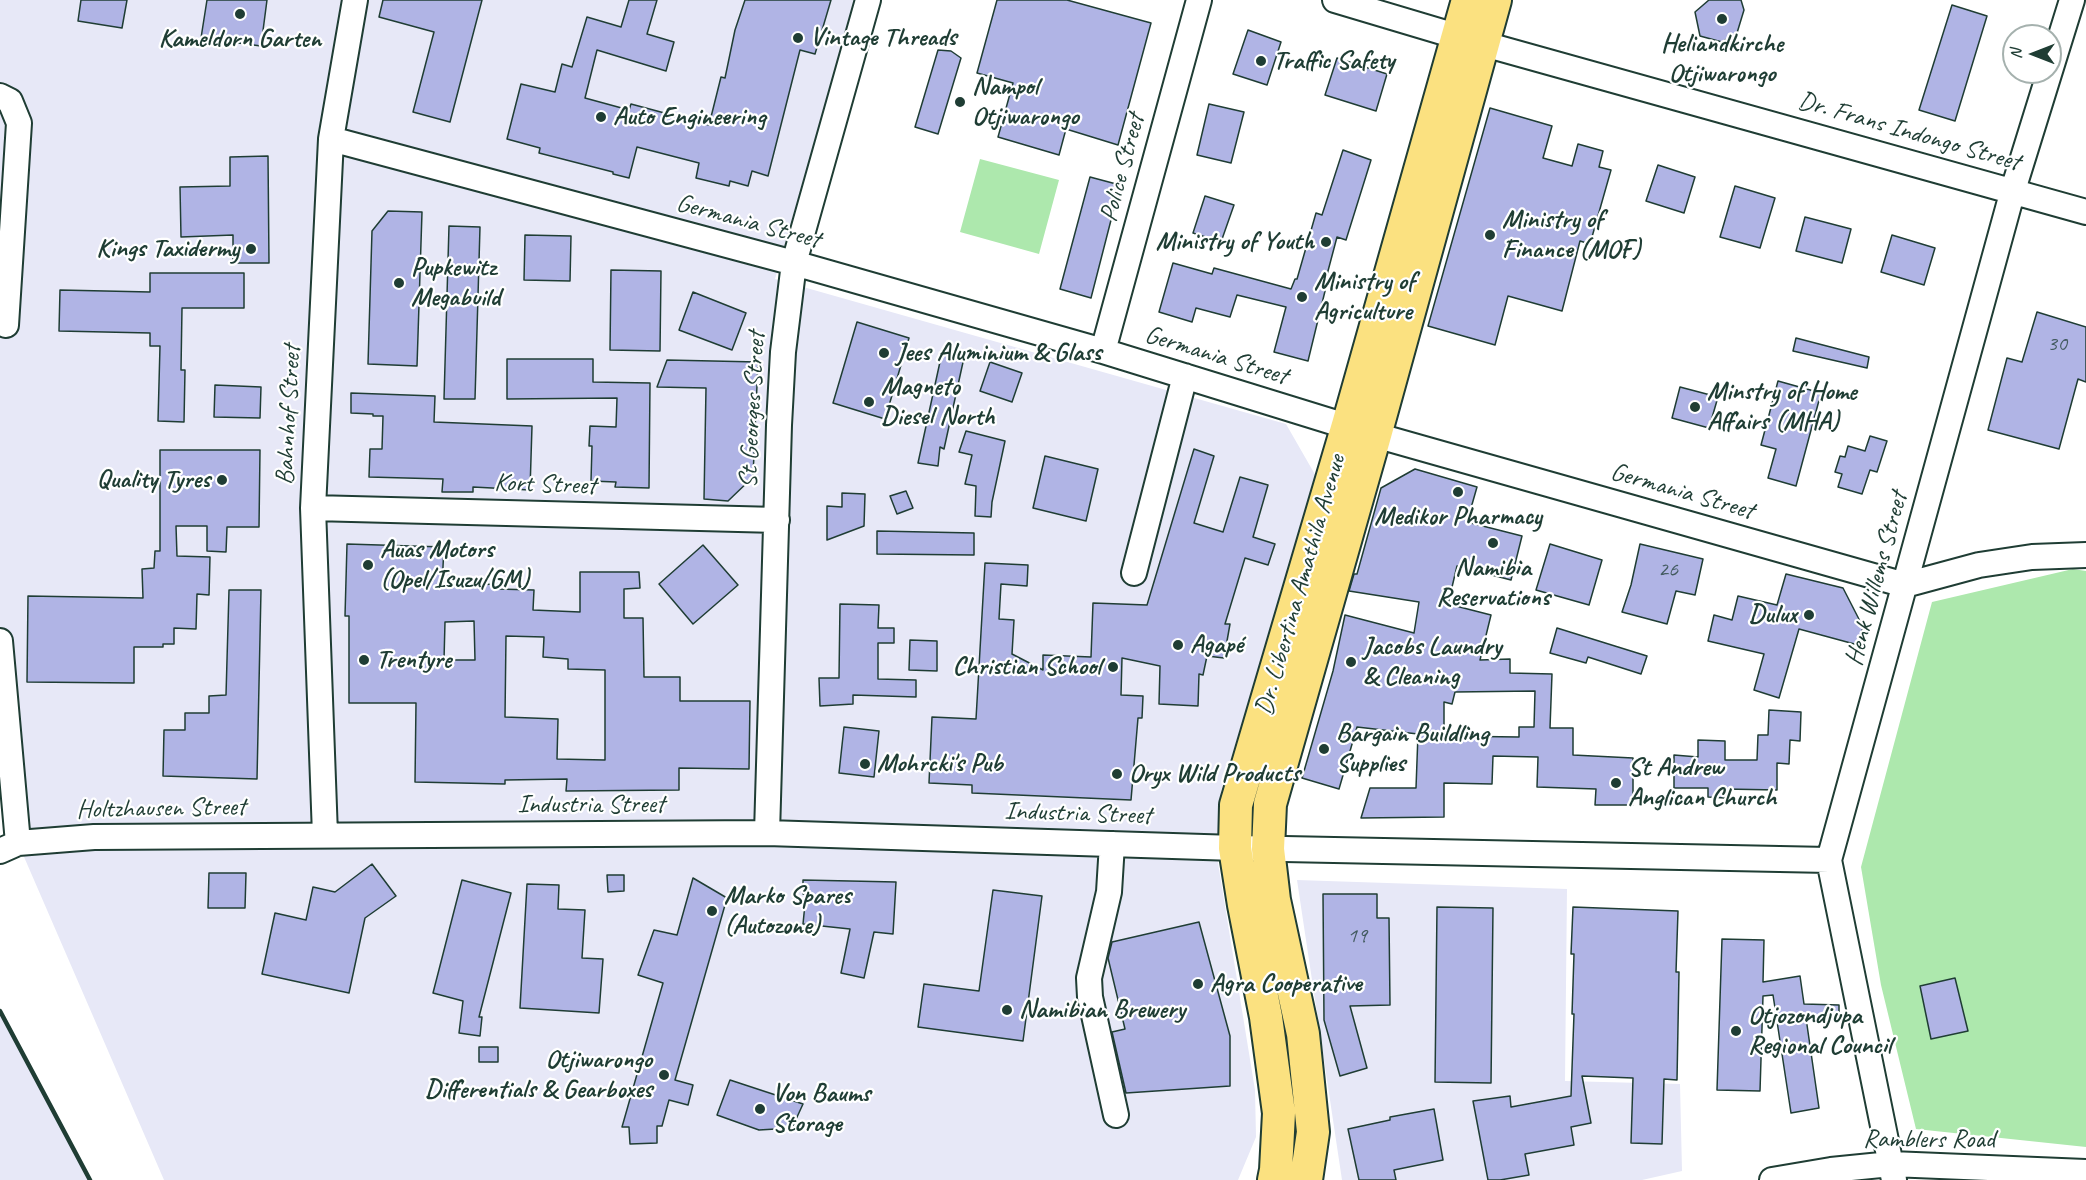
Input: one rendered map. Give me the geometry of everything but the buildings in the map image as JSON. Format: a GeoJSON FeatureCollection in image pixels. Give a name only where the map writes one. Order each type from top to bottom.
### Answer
{"type":"FeatureCollection","features":[{"type":"Feature","properties":{"kind":"main road","name":"Dr. Libertina Amathila Avenue"},"geometry":{"type":"LineString","coordinates":[[1468,0],[1471,41]]}},
{"type":"Feature","properties":{"kind":"main road","name":"Dr. Libertina Amathila Avenue"},"geometry":{"type":"LineString","coordinates":[[1306,1180],[1314,1132],[1303,1034],[1274,900],[1268,849],[1270,804],[1361,430],[1471,41],[1495,0]]}},
{"type":"Feature","properties":{"kind":"main road","name":"Dr. Libertina Amathila Avenue"},"geometry":{"type":"LineString","coordinates":[[1274,1180],[1279,1113],[1266,1017],[1234,848],[1236,805],[1361,430]]}},
{"type":"Feature","properties":{"kind":"street","name":"Bahnhof Street"},"geometry":{"type":"LineString","coordinates":[[325,835],[313,508],[332,139],[355,0]]}},
{"type":"Feature","properties":{"kind":"street","name":"St Georges Street"},"geometry":{"type":"LineString","coordinates":[[767,833],[783,352],[794,263],[868,0]]}},
{"type":"Feature","properties":{"kind":"street","name":"Police Street"},"geometry":{"type":"LineString","coordinates":[[1103,351],[1199,0]]}},
{"type":"Feature","properties":{"kind":"street","name":"Dr. Frans Indongo Street"},"geometry":{"type":"LineString","coordinates":[[1335,0],[1471,41],[2086,212]]}},
{"type":"Feature","properties":{"kind":"street","name":"Henk Willems Street"},"geometry":{"type":"LineString","coordinates":[[1892,1172],[1829,860],[2013,190],[2072,0]]}},
{"type":"Feature","properties":{"kind":"street"},"geometry":{"type":"LineString","coordinates":[[0,96],[10,101],[19,123],[6,325]]}},
{"type":"Feature","properties":{"kind":"street","name":"Germania Street"},"geometry":{"type":"LineString","coordinates":[[332,139],[794,263],[1103,351],[1361,430],[1905,585]]}},
{"type":"Feature","properties":{"kind":"street"},"geometry":{"type":"LineString","coordinates":[[1134,573],[1185,376]]}},
{"type":"Feature","properties":{"kind":"street","name":"Kort Street"},"geometry":{"type":"LineString","coordinates":[[313,508],[777,520]]}},
{"type":"Feature","properties":{"kind":"street"},"geometry":{"type":"LineString","coordinates":[[1905,585],[1979,565],[2032,557],[2086,555]]}},
{"type":"Feature","properties":{"kind":"street"},"geometry":{"type":"LineString","coordinates":[[0,641],[9,847]]}},
{"type":"Feature","properties":{"kind":"street","name":"Industria Street"},"geometry":{"type":"LineString","coordinates":[[325,835],[767,833],[1268,849],[1829,860]]}},
{"type":"Feature","properties":{"kind":"street","name":"Holtzhausen Street"},"geometry":{"type":"LineString","coordinates":[[9,847],[94,837],[325,835]]}},
{"type":"Feature","properties":{"kind":"street"},"geometry":{"type":"LineString","coordinates":[[1112,844],[1109,892],[1089,978],[1090,997],[1116,1115]]}},
{"type":"Feature","properties":{"kind":"street","name":"Ramblers Road"},"geometry":{"type":"LineString","coordinates":[[1772,1180],[1831,1170],[2086,1172]]}},
{"type":"Feature","properties":{"kind":"shaded area"},"geometry":{"type":"Polygon","coordinates":[[[0,0],[855,0],[775,279],[1286,424],[1317,478],[1221,791],[1218,863],[1255,1090],[1256,1137],[1238,1180],[164,1180],[18,843],[0,680],[0,0]]]}},
{"type":"Feature","properties":{"kind":"shaded area"},"geometry":{"type":"Polygon","coordinates":[[[1297,880],[1567,889],[1565,1081],[1680,1084],[1682,1171],[1642,1180],[1342,1180],[1297,880]]]}},
{"type":"Feature","properties":{"kind":"shaded area"},"geometry":{"type":"Polygon","coordinates":[[[0,1009],[90,1180],[0,1180],[0,1009]]]}},
{"type":"Feature","properties":{"kind":"green space"},"geometry":{"type":"Polygon","coordinates":[[[980,159],[1059,180],[1039,254],[960,232],[980,159]]]}},
{"type":"Feature","properties":{"kind":"green space"},"geometry":{"type":"Polygon","coordinates":[[[2073,569],[2086,571],[2086,1147],[1916,1129],[1881,985],[1861,867],[1932,602],[2073,569]]]}},
{"type":"Feature","properties":{"kind":"railway"},"geometry":{"type":"LineString","coordinates":[[0,1011],[90,1180]]}},
{"type":"Feature","properties":{"kind":"place","name":"Kameldorn Garten"},"geometry":{"type":"Point","coordinates":[240,14]}},
{"type":"Feature","properties":{"kind":"place","name":"Heliandkirche Otjiwarongo"},"geometry":{"type":"Point","coordinates":[1722,19]}},
{"type":"Feature","properties":{"kind":"place","name":"Vintage Threads"},"geometry":{"type":"Point","coordinates":[798,38]}},
{"type":"Feature","properties":{"kind":"place","name":"Traffic Safety"},"geometry":{"type":"Point","coordinates":[1261,61]}},
{"type":"Feature","properties":{"kind":"place","name":"Nampol Otjiwarongo"},"geometry":{"type":"Point","coordinates":[960,102]}},
{"type":"Feature","properties":{"kind":"place","name":"Auto Engineering"},"geometry":{"type":"Point","coordinates":[601,117]}},
{"type":"Feature","properties":{"kind":"place","name":"Ministry of Finance (MOF)"},"geometry":{"type":"Point","coordinates":[1490,235]}},
{"type":"Feature","properties":{"kind":"place","name":"Ministry of Youth"},"geometry":{"type":"Point","coordinates":[1326,242]}},
{"type":"Feature","properties":{"kind":"place","name":"Kings Taxidermy"},"geometry":{"type":"Point","coordinates":[251,249]}},
{"type":"Feature","properties":{"kind":"place","name":"Pupkewitz Megabuild"},"geometry":{"type":"Point","coordinates":[399,283]}},
{"type":"Feature","properties":{"kind":"place","name":"Ministry of Agriculture"},"geometry":{"type":"Point","coordinates":[1302,297]}},
{"type":"Feature","properties":{"kind":"place","name":"Jees Aluminium & Glass"},"geometry":{"type":"Point","coordinates":[884,353]}},
{"type":"Feature","properties":{"kind":"place","name":"Magneto Diesel North"},"geometry":{"type":"Point","coordinates":[869,402]}},
{"type":"Feature","properties":{"kind":"place","name":"Minstry of Home Affairs (MHA)"},"geometry":{"type":"Point","coordinates":[1695,407]}},
{"type":"Feature","properties":{"kind":"place","name":"Quality Tyres"},"geometry":{"type":"Point","coordinates":[222,480]}},
{"type":"Feature","properties":{"kind":"place","name":"Medikor Pharmacy"},"geometry":{"type":"Point","coordinates":[1458,492]}},
{"type":"Feature","properties":{"kind":"place","name":"Namibia Reservations"},"geometry":{"type":"Point","coordinates":[1493,543]}},
{"type":"Feature","properties":{"kind":"place","name":"Auas Motors (Opel/Isuzu/GM)"},"geometry":{"type":"Point","coordinates":[368,565]}},
{"type":"Feature","properties":{"kind":"place","name":"Dulux"},"geometry":{"type":"Point","coordinates":[1809,615]}},
{"type":"Feature","properties":{"kind":"place","name":"Agapé"},"geometry":{"type":"Point","coordinates":[1178,645]}},
{"type":"Feature","properties":{"kind":"place","name":"Trentyre"},"geometry":{"type":"Point","coordinates":[364,660]}},
{"type":"Feature","properties":{"kind":"place","name":"Jacobs Laundry & Cleaning"},"geometry":{"type":"Point","coordinates":[1351,662]}},
{"type":"Feature","properties":{"kind":"place","name":"Christian School"},"geometry":{"type":"Point","coordinates":[1113,667]}},
{"type":"Feature","properties":{"kind":"place","name":"Bargain Buildling Supplies"},"geometry":{"type":"Point","coordinates":[1324,749]}},
{"type":"Feature","properties":{"kind":"place","name":"Mohrcki's Pub"},"geometry":{"type":"Point","coordinates":[865,764]}},
{"type":"Feature","properties":{"kind":"place","name":"Oryx Wild Products"},"geometry":{"type":"Point","coordinates":[1117,774]}},
{"type":"Feature","properties":{"kind":"place","name":"St Andrew Anglican Church"},"geometry":{"type":"Point","coordinates":[1616,783]}},
{"type":"Feature","properties":{"kind":"place","name":"Marko Spares (Autozone)"},"geometry":{"type":"Point","coordinates":[712,911]}},
{"type":"Feature","properties":{"kind":"place","name":"Agra Cooperative"},"geometry":{"type":"Point","coordinates":[1198,984]}},
{"type":"Feature","properties":{"kind":"place","name":"Namibian Brewery"},"geometry":{"type":"Point","coordinates":[1007,1010]}},
{"type":"Feature","properties":{"kind":"place","name":"Otjozondjupa Regional Council"},"geometry":{"type":"Point","coordinates":[1736,1031]}},
{"type":"Feature","properties":{"kind":"place","name":"Otjiwarongo Differentials & Gearboxes"},"geometry":{"type":"Point","coordinates":[664,1075]}},
{"type":"Feature","properties":{"kind":"place","name":"Von Baums Storage"},"geometry":{"type":"Point","coordinates":[760,1109]}}]}
